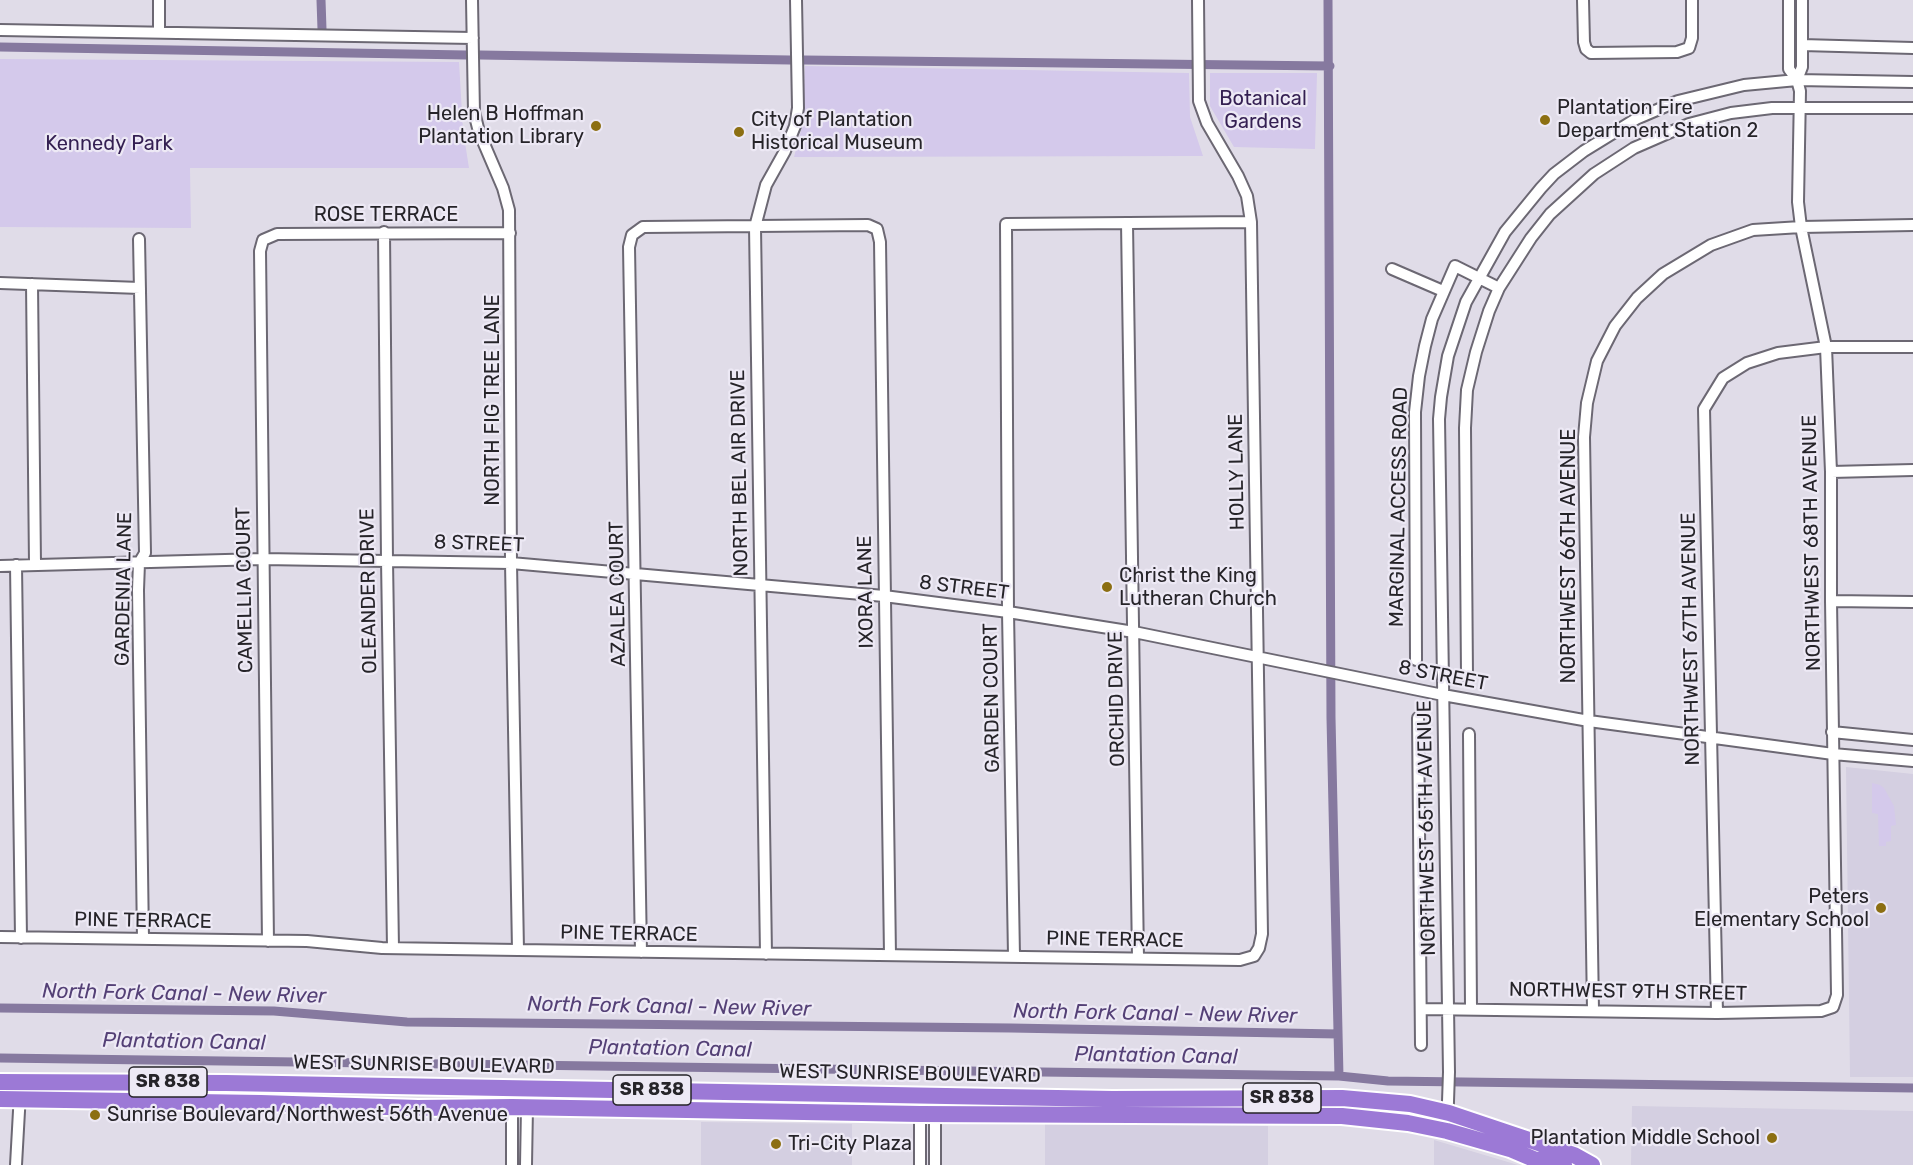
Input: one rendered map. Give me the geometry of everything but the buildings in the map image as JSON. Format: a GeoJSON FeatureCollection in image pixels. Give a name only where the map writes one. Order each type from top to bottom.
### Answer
{"type":"FeatureCollection","features":[{"type":"Feature","properties":{"kind":"highway","name":"WEST SUNRISE BOULEVARD"},"geometry":{"type":"LineString","coordinates":[[0,1082],[20,1092],[418,1108],[519,1107],[927,1114],[1342,1116],[1408,1123],[1448,1131],[1510,1149],[1542,1163],[1547,1158],[1564,1165]]}},
{"type":"Feature","properties":{"kind":"highway","name":"WEST SUNRISE BOULEVARD"},"geometry":{"type":"LineString","coordinates":[[0,1099],[20,1092],[111,1082],[687,1090],[927,1096],[1342,1098],[1410,1104],[1449,1113],[1574,1155],[1592,1165]]}},
{"type":"Feature","properties":{"kind":"highway"},"geometry":{"type":"LineString","coordinates":[[261,1103],[272,1096],[289,1096],[323,1084]]}},
{"type":"Feature","properties":{"kind":"highway"},"geometry":{"type":"LineString","coordinates":[[418,1108],[434,1100],[498,1100],[509,1088]]}},
{"type":"Feature","properties":{"kind":"highway"},"geometry":{"type":"LineString","coordinates":[[519,1107],[525,1098],[662,1099],[687,1090]]}},
{"type":"Feature","properties":{"kind":"street"},"geometry":{"type":"LineString","coordinates":[[159,0],[159,32]]}},
{"type":"Feature","properties":{"kind":"street","name":"NORTH FIG TREE LANE"},"geometry":{"type":"LineString","coordinates":[[472,0],[474,112],[483,142],[504,188],[510,210],[511,562],[518,950]]}},
{"type":"Feature","properties":{"kind":"street","name":"NORTH BEL AIR DRIVE"},"geometry":{"type":"LineString","coordinates":[[766,954],[755,227],[766,185],[785,151],[795,126],[798,108],[796,0]]}},
{"type":"Feature","properties":{"kind":"street","name":"HOLLY LANE"},"geometry":{"type":"LineString","coordinates":[[1198,0],[1199,101],[1207,123],[1247,196],[1251,222],[1262,934],[1261,944],[1256,954]]}},
{"type":"Feature","properties":{"kind":"street"},"geometry":{"type":"LineString","coordinates":[[1583,0],[1584,42],[1586,49],[1592,53],[1677,52],[1689,48],[1692,38],[1692,0]]}},
{"type":"Feature","properties":{"kind":"street","name":"NORTHWEST 68TH AVENUE"},"geometry":{"type":"LineString","coordinates":[[1789,0],[1789,69],[1797,80],[1800,91],[1798,202],[1826,347],[1831,472],[1832,732],[1837,995],[1833,1007]]}},
{"type":"Feature","properties":{"kind":"street","name":"NORTHWEST 68TH AVENUE"},"geometry":{"type":"LineString","coordinates":[[1797,80],[1802,67],[1802,0]]}},
{"type":"Feature","properties":{"kind":"street"},"geometry":{"type":"LineString","coordinates":[[0,30],[473,38]]}},
{"type":"Feature","properties":{"kind":"street"},"geometry":{"type":"LineString","coordinates":[[1802,45],[1913,48]]}},
{"type":"Feature","properties":{"kind":"street","name":"NORTHWEST 65TH AVENUE"},"geometry":{"type":"LineString","coordinates":[[1448,1131],[1439,441],[1441,397],[1453,338],[1466,302],[1505,232],[1529,200],[1554,174],[1602,138],[1656,110],[1702,94],[1744,85],[1797,80],[1913,82]]}},
{"type":"Feature","properties":{"kind":"street"},"geometry":{"type":"LineString","coordinates":[[1467,676],[1466,409],[1470,376],[1482,330],[1499,288],[1531,238],[1550,214],[1577,188],[1614,160],[1655,138],[1689,124],[1754,109],[1913,108]]}},
{"type":"Feature","properties":{"kind":"street"},"geometry":{"type":"LineString","coordinates":[[1127,223],[1251,222]]}},
{"type":"Feature","properties":{"kind":"street","name":"GARDEN COURT"},"geometry":{"type":"LineString","coordinates":[[1014,956],[1008,612],[1006,224],[1127,223]]}},
{"type":"Feature","properties":{"kind":"street","name":"ORCHID DRIVE"},"geometry":{"type":"LineString","coordinates":[[1127,223],[1138,958]]}},
{"type":"Feature","properties":{"kind":"street","name":"IXORA LANE"},"geometry":{"type":"LineString","coordinates":[[755,227],[868,225],[877,229],[880,242],[890,955]]}},
{"type":"Feature","properties":{"kind":"street","name":"NORTHWEST 66TH AVENUE"},"geometry":{"type":"LineString","coordinates":[[1593,1010],[1584,437],[1587,403],[1597,362],[1615,326],[1636,298],[1663,274],[1711,245],[1754,230],[1913,225]]}},
{"type":"Feature","properties":{"kind":"street","name":"AZALEA COURT"},"geometry":{"type":"LineString","coordinates":[[641,952],[629,248],[632,235],[643,227],[755,227]]}},
{"type":"Feature","properties":{"kind":"street","name":"OLEANDER DRIVE"},"geometry":{"type":"LineString","coordinates":[[384,232],[393,948]]}},
{"type":"Feature","properties":{"kind":"street","name":"ROSE TERRACE"},"geometry":{"type":"LineString","coordinates":[[263,240],[277,234],[510,233]]}},
{"type":"Feature","properties":{"kind":"street","name":"GARDENIA LANE"},"geometry":{"type":"LineString","coordinates":[[139,239],[145,553],[139,563],[143,939]]}},
{"type":"Feature","properties":{"kind":"street","name":"CAMELLIA COURT"},"geometry":{"type":"LineString","coordinates":[[263,240],[260,251],[262,559],[268,941]]}},
{"type":"Feature","properties":{"kind":"street","name":"MARGINAL ACCESS ROAD"},"geometry":{"type":"LineString","coordinates":[[1416,660],[1415,412],[1425,346],[1443,291],[1455,266],[1499,288]]}},
{"type":"Feature","properties":{"kind":"street"},"geometry":{"type":"LineString","coordinates":[[1392,269],[1443,291]]}},
{"type":"Feature","properties":{"kind":"street"},"geometry":{"type":"LineString","coordinates":[[0,283],[140,288]]}},
{"type":"Feature","properties":{"kind":"street"},"geometry":{"type":"LineString","coordinates":[[32,284],[36,564]]}},
{"type":"Feature","properties":{"kind":"street","name":"NORTHWEST 67TH AVENUE"},"geometry":{"type":"LineString","coordinates":[[1717,1012],[1704,409],[1724,378],[1747,363],[1778,353],[1826,347],[1913,347]]}},
{"type":"Feature","properties":{"kind":"street"},"geometry":{"type":"LineString","coordinates":[[1831,472],[1913,470]]}},
{"type":"Feature","properties":{"kind":"street","name":"8 STREET"},"geometry":{"type":"LineString","coordinates":[[0,566],[262,559],[511,562],[884,596],[1008,612],[1134,632],[1443,695],[1588,721],[1833,754],[1913,761]]}},
{"type":"Feature","properties":{"kind":"street"},"geometry":{"type":"LineString","coordinates":[[16,565],[21,938]]}},
{"type":"Feature","properties":{"kind":"street"},"geometry":{"type":"LineString","coordinates":[[1831,601],[1913,602]]}},
{"type":"Feature","properties":{"kind":"street"},"geometry":{"type":"LineString","coordinates":[[1418,718],[1421,1045]]}},
{"type":"Feature","properties":{"kind":"street"},"geometry":{"type":"LineString","coordinates":[[1832,732],[1913,740]]}},
{"type":"Feature","properties":{"kind":"street"},"geometry":{"type":"LineString","coordinates":[[1469,734],[1471,1008]]}},
{"type":"Feature","properties":{"kind":"street","name":"PINE TERRACE"},"geometry":{"type":"LineString","coordinates":[[0,937],[330,942],[393,948],[766,954],[1240,960],[1251,958],[1256,954]]}},
{"type":"Feature","properties":{"kind":"street","name":"NORTHWEST 9TH STREET"},"geometry":{"type":"LineString","coordinates":[[1422,1009],[1717,1012],[1821,1011],[1833,1007]]}},
{"type":"Feature","properties":{"kind":"street"},"geometry":{"type":"LineString","coordinates":[[16,1165],[20,1092]]}},
{"type":"Feature","properties":{"kind":"street"},"geometry":{"type":"LineString","coordinates":[[920,1165],[927,1114],[927,1096]]}},
{"type":"Feature","properties":{"kind":"street"},"geometry":{"type":"LineString","coordinates":[[512,1165],[519,1107]]}},
{"type":"Feature","properties":{"kind":"street"},"geometry":{"type":"LineString","coordinates":[[519,1107],[526,1165]]}},
{"type":"Feature","properties":{"kind":"street"},"geometry":{"type":"LineString","coordinates":[[927,1114],[935,1165]]}},
{"type":"Feature","properties":{"kind":"shaded area","name":"Peters Elementary School"},"geometry":{"type":"Polygon","coordinates":[[[1846,767],[1913,774],[1913,1077],[1850,1077],[1846,767]]]}},
{"type":"Feature","properties":{"kind":"shaded area","name":"Plantation Middle School"},"geometry":{"type":"Polygon","coordinates":[[[1632,1106],[1913,1111],[1913,1165],[1631,1165],[1632,1106]]]}},
{"type":"Feature","properties":{"kind":"shaded area","name":"Tri-City Plaza"},"geometry":{"type":"Polygon","coordinates":[[[701,1122],[852,1124],[852,1165],[701,1165],[701,1122]]]}},
{"type":"Feature","properties":{"kind":"shaded area"},"geometry":{"type":"Polygon","coordinates":[[[1045,1124],[1268,1126],[1268,1165],[1045,1165],[1045,1124]]]}},
{"type":"Feature","properties":{"kind":"shaded area"},"geometry":{"type":"Polygon","coordinates":[[[1434,1140],[1518,1165],[1434,1165],[1434,1140]]]}},
{"type":"Feature","properties":{"kind":"green space","name":"Kennedy Park"},"geometry":{"type":"Polygon","coordinates":[[[0,59],[459,62],[463,130],[469,168],[190,168],[191,228],[0,227],[0,59]]]}},
{"type":"Feature","properties":{"kind":"green space","name":"Botanical Gardens"},"geometry":{"type":"Polygon","coordinates":[[[805,66],[1189,73],[1190,117],[1203,156],[794,157],[802,127],[805,66]]]}},
{"type":"Feature","properties":{"kind":"green space","name":"Botanical Gardens"},"geometry":{"type":"Polygon","coordinates":[[[1210,73],[1317,73],[1315,149],[1234,147],[1210,106],[1210,73]]]}},
{"type":"Feature","properties":{"kind":"green space"},"geometry":{"type":"Polygon","coordinates":[[[1872,783],[1884,788],[1894,806],[1896,825],[1891,826],[1891,841],[1886,842],[1886,846],[1879,846],[1878,814],[1872,813],[1872,783]]]}},
{"type":"Feature","properties":{"kind":"waterway"},"geometry":{"type":"LineString","coordinates":[[321,0],[322,29]]}},
{"type":"Feature","properties":{"kind":"waterway"},"geometry":{"type":"LineString","coordinates":[[1328,0],[1331,718],[1339,1076]]}},
{"type":"Feature","properties":{"kind":"waterway"},"geometry":{"type":"LineString","coordinates":[[0,47],[466,55]]}},
{"type":"Feature","properties":{"kind":"waterway"},"geometry":{"type":"LineString","coordinates":[[480,55],[790,60]]}},
{"type":"Feature","properties":{"kind":"waterway"},"geometry":{"type":"LineString","coordinates":[[804,60],[1330,66]]}},
{"type":"Feature","properties":{"kind":"waterway","name":"North Fork Canal - New River"},"geometry":{"type":"LineString","coordinates":[[0,1008],[274,1011],[407,1022],[1338,1034]]}},
{"type":"Feature","properties":{"kind":"waterway","name":"Plantation Canal"},"geometry":{"type":"LineString","coordinates":[[0,1058],[1339,1076],[1388,1081],[1913,1088]]}},
{"type":"Feature","properties":{"kind":"place","name":"Plantation Fire Department Station 2"},"geometry":{"type":"Point","coordinates":[1545,120]}},
{"type":"Feature","properties":{"kind":"place","name":"Helen B Hoffman Plantation Library"},"geometry":{"type":"Point","coordinates":[596,126]}},
{"type":"Feature","properties":{"kind":"place","name":"City of Plantation Historical Museum"},"geometry":{"type":"Point","coordinates":[739,132]}},
{"type":"Feature","properties":{"kind":"place","name":"Christ the King Lutheran Church"},"geometry":{"type":"Point","coordinates":[1107,587]}},
{"type":"Feature","properties":{"kind":"place","name":"Peters Elementary School"},"geometry":{"type":"Point","coordinates":[1881,908]}},
{"type":"Feature","properties":{"kind":"place","name":"Sunrise Boulevard/Northwest 56th Avenue"},"geometry":{"type":"Point","coordinates":[95,1115]}},
{"type":"Feature","properties":{"kind":"place","name":"Plantation Middle School"},"geometry":{"type":"Point","coordinates":[1772,1138]}},
{"type":"Feature","properties":{"kind":"place","name":"Tri-City Plaza"},"geometry":{"type":"Point","coordinates":[776,1144]}}]}
